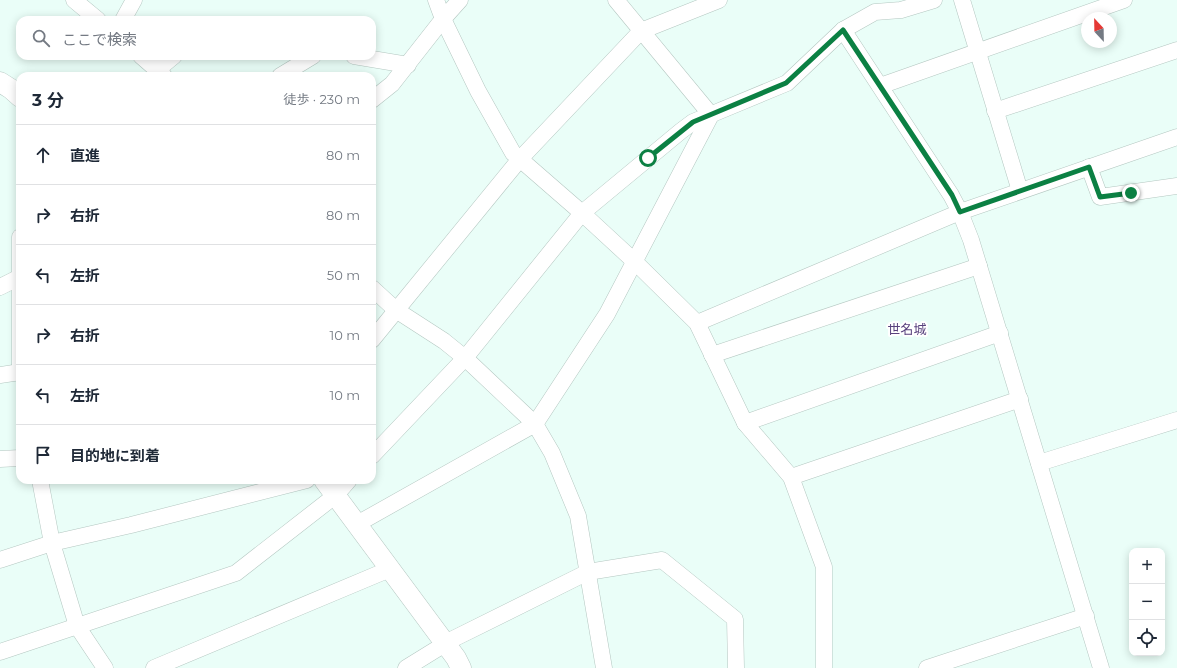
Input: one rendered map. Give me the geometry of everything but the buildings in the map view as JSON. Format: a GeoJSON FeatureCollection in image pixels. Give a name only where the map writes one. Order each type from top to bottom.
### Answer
{"type":"FeatureCollection","features":[{"type":"Feature","properties":{"kind":"street"},"geometry":{"type":"LineString","coordinates":[[74,0],[93,16]]}},
{"type":"Feature","properties":{"kind":"street"},"geometry":{"type":"LineString","coordinates":[[126,16],[134,0]]}},
{"type":"Feature","properties":{"kind":"street"},"geometry":{"type":"LineString","coordinates":[[436,0],[443,19],[478,91],[513,153],[634,261],[697,323],[745,423],[791,477],[824,568],[824,668]]}},
{"type":"Feature","properties":{"kind":"street"},"geometry":{"type":"LineString","coordinates":[[376,97],[392,84],[443,19],[460,0]]}},
{"type":"Feature","properties":{"kind":"street"},"geometry":{"type":"LineString","coordinates":[[616,0],[711,115]]}},
{"type":"Feature","properties":{"kind":"street"},"geometry":{"type":"LineString","coordinates":[[376,335],[520,159],[641,31],[719,0]]}},
{"type":"Feature","properties":{"kind":"street"},"geometry":{"type":"LineString","coordinates":[[376,452],[465,358],[582,213],[681,131],[693,122],[786,83],[843,30],[873,6],[901,10],[934,0]]}},
{"type":"Feature","properties":{"kind":"street"},"geometry":{"type":"LineString","coordinates":[[962,0],[1020,191]]}},
{"type":"Feature","properties":{"kind":"street"},"geometry":{"type":"LineString","coordinates":[[880,86],[1124,0]]}},
{"type":"Feature","properties":{"kind":"street"},"geometry":{"type":"LineString","coordinates":[[843,30],[952,195],[960,212],[971,240],[1000,333],[1102,668]]}},
{"type":"Feature","properties":{"kind":"street"},"geometry":{"type":"LineString","coordinates":[[995,111],[1177,50]]}},
{"type":"Feature","properties":{"kind":"street"},"geometry":{"type":"LineString","coordinates":[[376,59],[408,64]]}},
{"type":"Feature","properties":{"kind":"street"},"geometry":{"type":"LineString","coordinates":[[146,60],[160,72]]}},
{"type":"Feature","properties":{"kind":"street"},"geometry":{"type":"LineString","coordinates":[[162,72],[171,60]]}},
{"type":"Feature","properties":{"kind":"street"},"geometry":{"type":"LineString","coordinates":[[287,72],[306,60]]}},
{"type":"Feature","properties":{"kind":"street"},"geometry":{"type":"LineString","coordinates":[[0,82],[16,93]]}},
{"type":"Feature","properties":{"kind":"street"},"geometry":{"type":"LineString","coordinates":[[357,524],[535,424],[607,314],[711,115]]}},
{"type":"Feature","properties":{"kind":"street"},"geometry":{"type":"LineString","coordinates":[[697,323],[960,212],[1177,137]]}},
{"type":"Feature","properties":{"kind":"street"},"geometry":{"type":"LineString","coordinates":[[1089,167],[1100,197],[1177,186]]}},
{"type":"Feature","properties":{"kind":"street"},"geometry":{"type":"LineString","coordinates":[[712,355],[979,266]]}},
{"type":"Feature","properties":{"kind":"street"},"geometry":{"type":"LineString","coordinates":[[0,287],[16,278]]}},
{"type":"Feature","properties":{"kind":"street"},"geometry":{"type":"LineString","coordinates":[[376,292],[396,310],[444,341],[465,358],[535,424],[552,453],[578,516],[604,668]]}},
{"type":"Feature","properties":{"kind":"street"},"geometry":{"type":"LineString","coordinates":[[745,423],[1000,333]]}},
{"type":"Feature","properties":{"kind":"street"},"geometry":{"type":"LineString","coordinates":[[0,375],[16,373]]}},
{"type":"Feature","properties":{"kind":"street"},"geometry":{"type":"LineString","coordinates":[[791,477],[1020,399]]}},
{"type":"Feature","properties":{"kind":"street"},"geometry":{"type":"LineString","coordinates":[[1039,463],[1177,420]]}},
{"type":"Feature","properties":{"kind":"street"},"geometry":{"type":"LineString","coordinates":[[0,459],[16,458]]}},
{"type":"Feature","properties":{"kind":"street"},"geometry":{"type":"LineString","coordinates":[[41,484],[52,543],[77,626],[105,668]]}},
{"type":"Feature","properties":{"kind":"street"},"geometry":{"type":"LineString","coordinates":[[0,560],[52,543],[131,525],[291,484]]}},
{"type":"Feature","properties":{"kind":"street"},"geometry":{"type":"LineString","coordinates":[[0,652],[236,574],[330,487],[456,658],[461,668]]}},
{"type":"Feature","properties":{"kind":"street"},"geometry":{"type":"LineString","coordinates":[[406,668],[445,643],[588,572],[662,560],[735,619],[736,668]]}},
{"type":"Feature","properties":{"kind":"street"},"geometry":{"type":"LineString","coordinates":[[154,668],[390,569]]}},
{"type":"Feature","properties":{"kind":"street"},"geometry":{"type":"LineString","coordinates":[[927,668],[1086,616]]}},
{"type":"Feature","properties":{"kind":"district","name":"世名城"},"geometry":{"type":"Point","coordinates":[907,329]}},
{"type":"Feature","properties":{"kind":"route"},"geometry":{"type":"LineString","coordinates":[[648,158],[693,122],[786,83],[843,30],[952,195],[960,212],[1089,167],[1100,197],[1131,193]]}}]}
